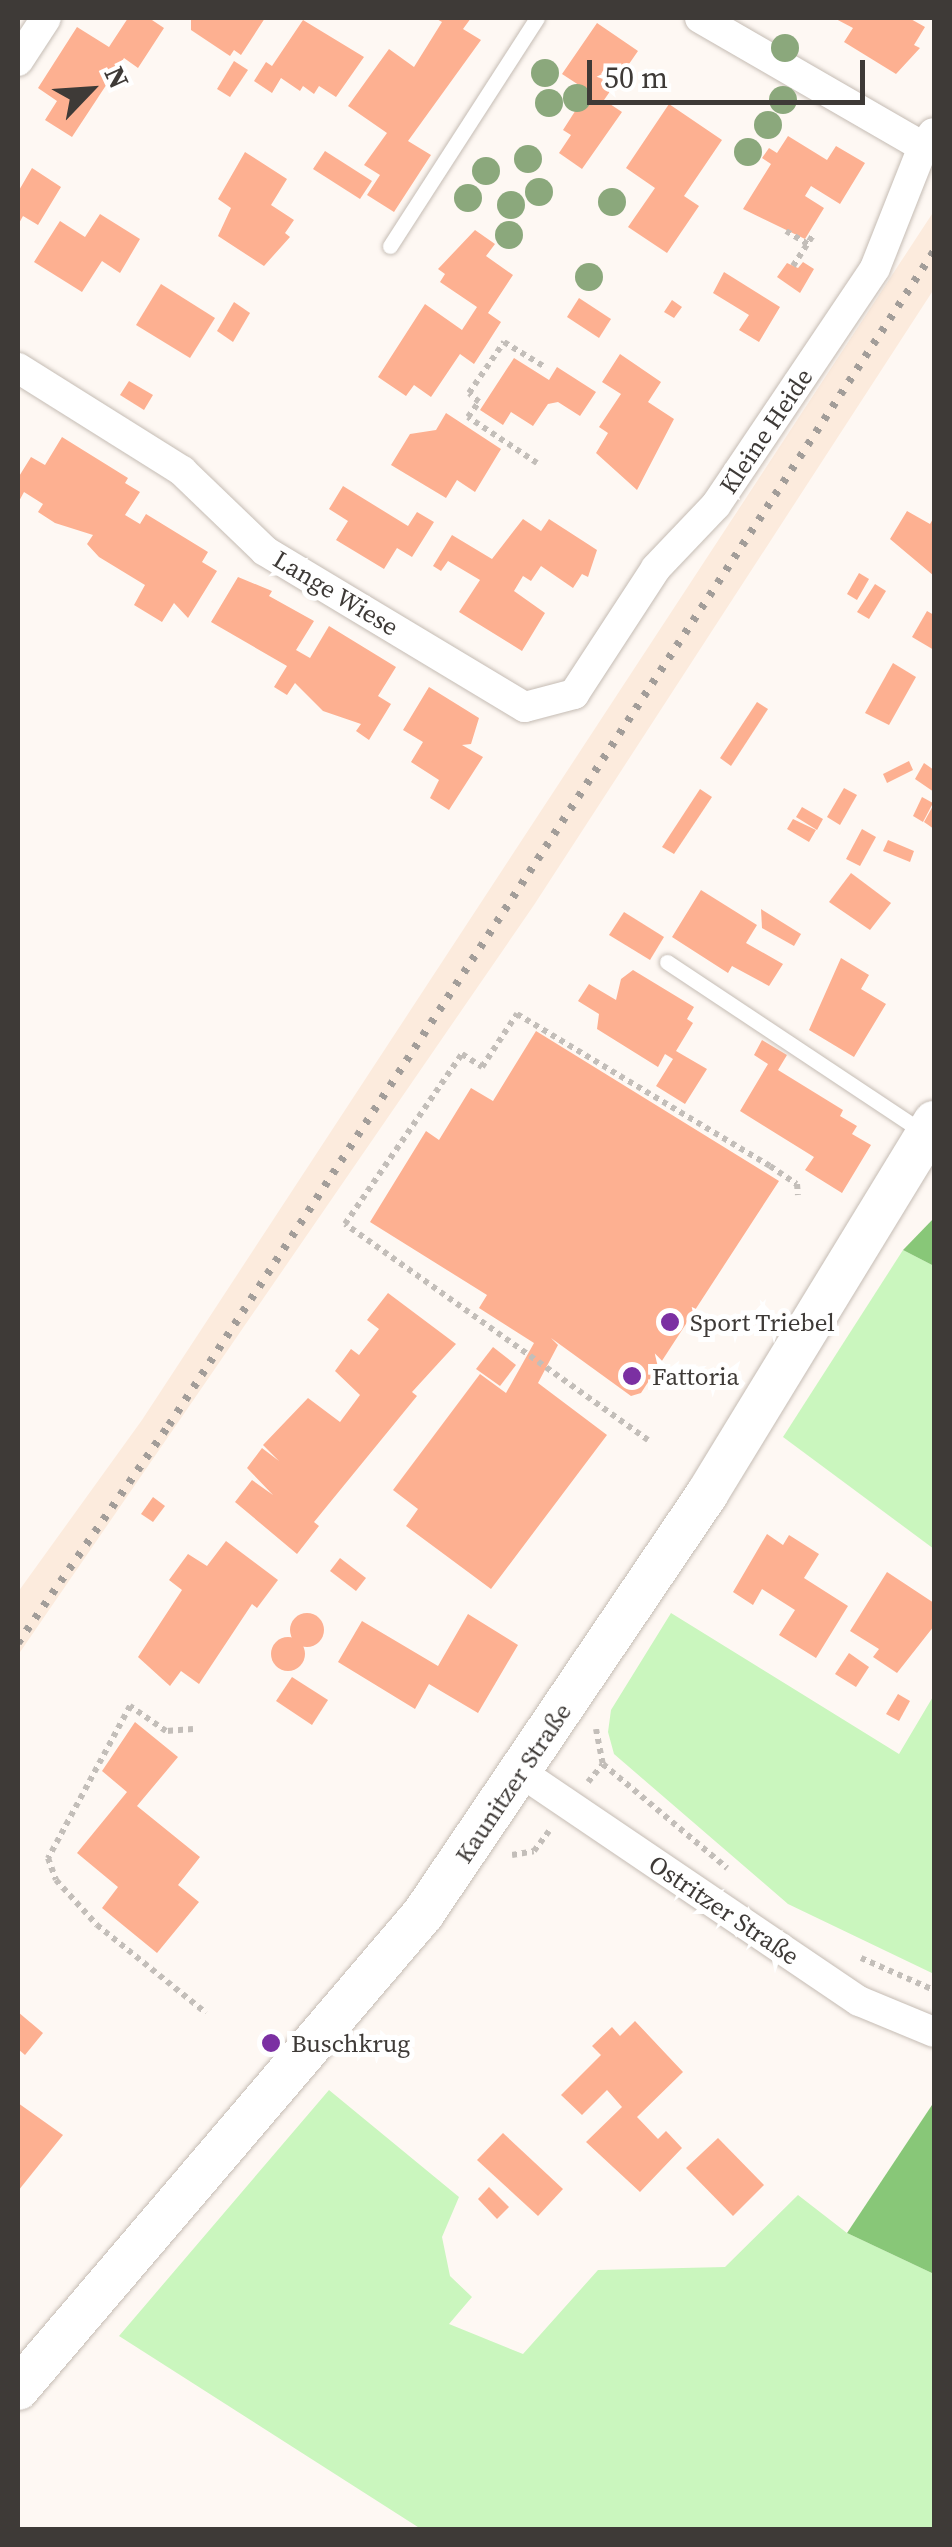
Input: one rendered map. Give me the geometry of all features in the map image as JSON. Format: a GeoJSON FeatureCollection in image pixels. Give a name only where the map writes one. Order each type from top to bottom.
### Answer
{"type":"FeatureCollection","features":[{"type":"Feature","properties":{"kind":"street"},"geometry":{"type":"LineString","coordinates":[[18,62],[44,18]]}},
{"type":"Feature","properties":{"kind":"street"},"geometry":{"type":"LineString","coordinates":[[700,18],[929,139]]}},
{"type":"Feature","properties":{"kind":"street","name":"Kleine Heide"},"geometry":{"type":"LineString","coordinates":[[574,694],[656,568],[716,505],[875,268],[929,139]]}},
{"type":"Feature","properties":{"kind":"street","name":"Lange Wiese"},"geometry":{"type":"LineString","coordinates":[[18,368],[182,470],[265,551],[524,707],[574,694]]}},
{"type":"Feature","properties":{"kind":"street","name":"Kaunitzer Straße"},"geometry":{"type":"LineString","coordinates":[[18,2389],[190,2194],[423,1914],[522,1773],[706,1494],[931,1128]]}},
{"type":"Feature","properties":{"kind":"street","name":"Ostritzer Straße"},"geometry":{"type":"LineString","coordinates":[[522,1773],[860,2000],[934,2032]]}},
{"type":"Feature","properties":{"kind":"lane"},"geometry":{"type":"LineString","coordinates":[[390,246],[537,18]]}},
{"type":"Feature","properties":{"kind":"lane"},"geometry":{"type":"LineString","coordinates":[[668,962],[931,1128]]}},
{"type":"Feature","properties":{"kind":"path"},"geometry":{"type":"LineString","coordinates":[[786,231],[808,244]]}},
{"type":"Feature","properties":{"kind":"path"},"geometry":{"type":"LineString","coordinates":[[793,266],[814,234]]}},
{"type":"Feature","properties":{"kind":"path"},"geometry":{"type":"LineString","coordinates":[[538,462],[468,417],[479,402],[470,393],[504,342],[545,367]]}},
{"type":"Feature","properties":{"kind":"path"},"geometry":{"type":"LineString","coordinates":[[648,1440],[345,1224],[462,1054],[482,1067],[517,1014],[798,1184],[798,1195]]}},
{"type":"Feature","properties":{"kind":"path"},"geometry":{"type":"LineString","coordinates":[[193,1729],[166,1732],[130,1706],[48,1858],[56,1880],[97,1925],[206,2013]]}},
{"type":"Feature","properties":{"kind":"path"},"geometry":{"type":"LineString","coordinates":[[603,1764],[736,1875]]}},
{"type":"Feature","properties":{"kind":"path"},"geometry":{"type":"LineString","coordinates":[[843,1948],[934,1990]]}},
{"type":"Feature","properties":{"kind":"shaded area"},"geometry":{"type":"Polygon","coordinates":[[[934,211],[934,289],[534,905],[18,1655],[18,1592],[142,1420],[934,211]]]}},
{"type":"Feature","properties":{"kind":"green space"},"geometry":{"type":"Polygon","coordinates":[[[934,1218],[934,1266],[903,1250],[934,1218]]]}},
{"type":"Feature","properties":{"kind":"green space"},"geometry":{"type":"Polygon","coordinates":[[[903,1250],[934,1266],[934,1549],[783,1437],[903,1250]]]}},
{"type":"Feature","properties":{"kind":"green space"},"geometry":{"type":"Polygon","coordinates":[[[671,1613],[899,1754],[934,1695],[934,1974],[788,1904],[614,1754],[608,1732],[611,1710],[671,1613]]]}},
{"type":"Feature","properties":{"kind":"green space"},"geometry":{"type":"Polygon","coordinates":[[[329,2090],[459,2197],[442,2237],[450,2276],[472,2297],[449,2324],[523,2354],[598,2270],[725,2267],[798,2195],[847,2233],[934,2274],[934,2529],[421,2529],[119,2336],[329,2090]]]}},
{"type":"Feature","properties":{"kind":"green space"},"geometry":{"type":"Polygon","coordinates":[[[934,2102],[934,2274],[847,2233],[934,2102]]]}},
{"type":"Feature","properties":{"kind":"building"},"geometry":{"type":"Polygon","coordinates":[[[128,18],[149,18],[164,28],[138,68],[124,58],[72,137],[45,120],[57,101],[38,88],[77,27],[109,47],[128,18]]]}},
{"type":"Feature","properties":{"kind":"building"},"geometry":{"type":"Polygon","coordinates":[[[191,18],[265,18],[241,55],[234,50],[230,56],[191,30],[191,18]]]}},
{"type":"Feature","properties":{"kind":"building"},"geometry":{"type":"Polygon","coordinates":[[[435,18],[471,18],[463,29],[481,40],[408,141],[431,155],[394,212],[367,195],[380,175],[364,165],[387,133],[348,106],[389,49],[414,67],[442,22],[435,18]]]}},
{"type":"Feature","properties":{"kind":"building"},"geometry":{"type":"Polygon","coordinates":[[[834,18],[909,18],[925,27],[914,45],[920,48],[896,74],[844,42],[853,28],[834,18]]]}},
{"type":"Feature","properties":{"kind":"building"},"geometry":{"type":"Polygon","coordinates":[[[303,20],[364,57],[336,97],[319,86],[314,94],[303,86],[300,91],[281,78],[272,93],[254,81],[266,62],[272,66],[303,20]]]}},
{"type":"Feature","properties":{"kind":"building"},"geometry":{"type":"Polygon","coordinates":[[[597,23],[638,51],[604,100],[622,112],[582,169],[559,153],[571,135],[563,130],[588,91],[562,74],[597,23]]]}},
{"type":"Feature","properties":{"kind":"building"},"geometry":{"type":"Polygon","coordinates":[[[234,61],[248,70],[230,97],[217,89],[234,61]]]}},
{"type":"Feature","properties":{"kind":"building"},"geometry":{"type":"Polygon","coordinates":[[[669,104],[722,140],[684,196],[699,206],[667,253],[628,227],[655,188],[626,168],[669,104]]]}},
{"type":"Feature","properties":{"kind":"building"},"geometry":{"type":"Polygon","coordinates":[[[788,136],[827,160],[836,146],[865,163],[840,204],[811,186],[805,196],[824,208],[805,239],[743,209],[771,164],[762,158],[769,148],[777,153],[788,136]]]}},
{"type":"Feature","properties":{"kind":"building"},"geometry":{"type":"Polygon","coordinates":[[[325,151],[372,181],[360,199],[313,169],[325,151]]]}},
{"type":"Feature","properties":{"kind":"building"},"geometry":{"type":"Polygon","coordinates":[[[245,152],[287,179],[271,205],[294,220],[285,233],[290,237],[264,266],[218,236],[231,208],[218,199],[245,152]]]}},
{"type":"Feature","properties":{"kind":"building"},"geometry":{"type":"Polygon","coordinates":[[[32,168],[61,187],[38,225],[23,216],[18,225],[18,192],[32,168]]]}},
{"type":"Feature","properties":{"kind":"building"},"geometry":{"type":"Polygon","coordinates":[[[100,214],[140,239],[120,273],[102,261],[82,292],[34,262],[60,221],[85,237],[100,214]]]}},
{"type":"Feature","properties":{"kind":"building"},"geometry":{"type":"Polygon","coordinates":[[[475,230],[495,244],[486,256],[513,275],[488,313],[501,322],[474,364],[460,354],[431,397],[414,385],[406,396],[378,377],[425,304],[462,330],[477,307],[440,282],[445,274],[438,269],[475,230]]]}},
{"type":"Feature","properties":{"kind":"building"},"geometry":{"type":"Polygon","coordinates":[[[803,262],[814,269],[800,293],[777,277],[787,263],[798,268],[803,262]]]}},
{"type":"Feature","properties":{"kind":"building"},"geometry":{"type":"Polygon","coordinates":[[[724,272],[780,307],[759,342],[739,330],[749,315],[713,293],[724,272]]]}},
{"type":"Feature","properties":{"kind":"building"},"geometry":{"type":"Polygon","coordinates":[[[161,284],[215,318],[190,358],[136,325],[161,284]]]}},
{"type":"Feature","properties":{"kind":"building"},"geometry":{"type":"Polygon","coordinates":[[[579,298],[611,319],[599,338],[567,317],[579,298]]]}},
{"type":"Feature","properties":{"kind":"building"},"geometry":{"type":"Polygon","coordinates":[[[672,300],[682,307],[674,318],[664,312],[672,300]]]}},
{"type":"Feature","properties":{"kind":"building"},"geometry":{"type":"Polygon","coordinates":[[[234,302],[250,313],[233,342],[217,331],[234,302]]]}},
{"type":"Feature","properties":{"kind":"building"},"geometry":{"type":"Polygon","coordinates":[[[620,354],[661,382],[648,402],[674,419],[637,490],[596,453],[608,433],[599,427],[621,394],[602,382],[620,354]]]}},
{"type":"Feature","properties":{"kind":"building"},"geometry":{"type":"Polygon","coordinates":[[[514,358],[549,380],[557,367],[596,392],[580,416],[558,402],[548,404],[533,426],[511,412],[503,425],[480,410],[514,358]]]}},
{"type":"Feature","properties":{"kind":"building"},"geometry":{"type":"Polygon","coordinates":[[[129,381],[153,395],[144,410],[120,395],[129,381]]]}},
{"type":"Feature","properties":{"kind":"building"},"geometry":{"type":"Polygon","coordinates":[[[446,413],[501,449],[475,492],[457,480],[446,498],[391,465],[410,434],[436,430],[446,413]]]}},
{"type":"Feature","properties":{"kind":"building"},"geometry":{"type":"Polygon","coordinates":[[[62,437],[128,478],[125,483],[140,492],[125,515],[140,524],[146,514],[208,552],[202,562],[217,571],[188,618],[174,603],[162,622],[134,605],[145,585],[99,557],[87,544],[93,535],[55,523],[38,512],[43,504],[24,492],[18,503],[18,478],[31,457],[45,465],[62,437]]]}},
{"type":"Feature","properties":{"kind":"building"},"geometry":{"type":"Polygon","coordinates":[[[343,486],[408,526],[417,512],[434,522],[412,557],[397,548],[384,569],[336,540],[348,521],[329,509],[343,486]]]}},
{"type":"Feature","properties":{"kind":"building"},"geometry":{"type":"Polygon","coordinates":[[[907,511],[930,524],[934,517],[934,576],[890,539],[907,511]]]}},
{"type":"Feature","properties":{"kind":"building"},"geometry":{"type":"Polygon","coordinates":[[[523,519],[541,531],[549,519],[597,550],[588,577],[582,574],[573,588],[541,566],[531,581],[523,576],[514,591],[545,613],[522,651],[459,612],[480,580],[448,561],[441,571],[433,566],[452,535],[492,559],[523,519]]]}},
{"type":"Feature","properties":{"kind":"building"},"geometry":{"type":"Polygon","coordinates":[[[859,573],[869,579],[857,600],[847,594],[859,573]]]}},
{"type":"Feature","properties":{"kind":"building"},"geometry":{"type":"Polygon","coordinates":[[[238,577],[272,591],[269,596],[314,621],[296,650],[310,658],[329,626],[396,667],[378,696],[391,704],[369,740],[356,731],[361,724],[323,711],[295,683],[287,695],[274,687],[287,666],[211,622],[238,577]]]}},
{"type":"Feature","properties":{"kind":"building"},"geometry":{"type":"Polygon","coordinates":[[[875,584],[886,591],[869,619],[857,612],[875,584]]]}},
{"type":"Feature","properties":{"kind":"building"},"geometry":{"type":"Polygon","coordinates":[[[927,611],[934,615],[934,650],[912,637],[927,611]]]}},
{"type":"Feature","properties":{"kind":"building"},"geometry":{"type":"Polygon","coordinates":[[[893,663],[916,677],[889,725],[865,713],[893,663]]]}},
{"type":"Feature","properties":{"kind":"building"},"geometry":{"type":"Polygon","coordinates":[[[429,687],[479,718],[471,744],[462,745],[483,757],[449,810],[430,798],[439,780],[411,762],[423,742],[403,730],[429,687]]]}},
{"type":"Feature","properties":{"kind":"building"},"geometry":{"type":"Polygon","coordinates":[[[757,702],[768,709],[731,766],[720,758],[757,702]]]}},
{"type":"Feature","properties":{"kind":"building"},"geometry":{"type":"Polygon","coordinates":[[[909,761],[913,770],[887,783],[883,774],[909,761]]]}},
{"type":"Feature","properties":{"kind":"building"},"geometry":{"type":"Polygon","coordinates":[[[924,763],[934,770],[934,792],[915,779],[924,763]]]}},
{"type":"Feature","properties":{"kind":"building"},"geometry":{"type":"Polygon","coordinates":[[[844,788],[857,795],[840,825],[827,817],[844,788]]]}},
{"type":"Feature","properties":{"kind":"building"},"geometry":{"type":"Polygon","coordinates":[[[700,789],[712,797],[674,854],[662,847],[700,789]]]}},
{"type":"Feature","properties":{"kind":"building"},"geometry":{"type":"Polygon","coordinates":[[[922,797],[933,803],[923,822],[913,816],[922,797]]]}},
{"type":"Feature","properties":{"kind":"building"},"geometry":{"type":"Polygon","coordinates":[[[934,804],[934,829],[924,822],[934,804]]]}},
{"type":"Feature","properties":{"kind":"building"},"geometry":{"type":"Polygon","coordinates":[[[802,807],[823,819],[817,830],[796,817],[802,807]]]}},
{"type":"Feature","properties":{"kind":"building"},"geometry":{"type":"Polygon","coordinates":[[[793,819],[816,830],[809,842],[787,829],[793,819]]]}},
{"type":"Feature","properties":{"kind":"building"},"geometry":{"type":"Polygon","coordinates":[[[862,829],[876,837],[860,866],[846,859],[862,829]]]}},
{"type":"Feature","properties":{"kind":"building"},"geometry":{"type":"Polygon","coordinates":[[[888,840],[914,851],[910,862],[883,851],[888,840]]]}},
{"type":"Feature","properties":{"kind":"building"},"geometry":{"type":"Polygon","coordinates":[[[851,873],[891,903],[870,930],[829,902],[851,873]]]}},
{"type":"Feature","properties":{"kind":"building"},"geometry":{"type":"Polygon","coordinates":[[[701,890],[757,925],[746,943],[783,964],[769,986],[732,966],[728,973],[672,937],[701,890]]]}},
{"type":"Feature","properties":{"kind":"building"},"geometry":{"type":"Polygon","coordinates":[[[761,909],[801,934],[794,946],[762,928],[761,909]]]}},
{"type":"Feature","properties":{"kind":"building"},"geometry":{"type":"Polygon","coordinates":[[[624,912],[664,937],[650,960],[609,935],[624,912]]]}},
{"type":"Feature","properties":{"kind":"building"},"geometry":{"type":"Polygon","coordinates":[[[841,958],[869,975],[861,989],[886,1004],[854,1057],[809,1030],[841,958]]]}},
{"type":"Feature","properties":{"kind":"building"},"geometry":{"type":"Polygon","coordinates":[[[633,970],[694,1007],[687,1019],[693,1023],[676,1051],[707,1069],[685,1104],[656,1086],[673,1059],[665,1054],[658,1067],[597,1029],[599,1014],[578,1001],[589,984],[616,1000],[621,979],[633,970]]]}},
{"type":"Feature","properties":{"kind":"building"},"geometry":{"type":"Polygon","coordinates":[[[536,1031],[779,1181],[641,1393],[631,1396],[551,1338],[558,1345],[538,1383],[607,1435],[491,1589],[406,1526],[418,1509],[393,1490],[480,1374],[506,1393],[534,1343],[479,1308],[487,1295],[370,1222],[426,1131],[439,1140],[471,1088],[493,1101],[536,1031]]]}},
{"type":"Feature","properties":{"kind":"building"},"geometry":{"type":"Polygon","coordinates":[[[762,1040],[787,1055],[778,1070],[843,1110],[840,1116],[857,1126],[852,1134],[871,1145],[842,1193],[805,1170],[814,1157],[740,1111],[768,1064],[754,1055],[762,1040]]]}},
{"type":"Feature","properties":{"kind":"building"},"geometry":{"type":"Polygon","coordinates":[[[388,1293],[456,1344],[412,1392],[417,1396],[314,1522],[319,1526],[297,1554],[235,1502],[252,1480],[273,1495],[247,1468],[262,1448],[279,1461],[263,1445],[308,1398],[340,1422],[360,1395],[335,1371],[351,1349],[359,1355],[379,1329],[367,1320],[388,1293]]]}},
{"type":"Feature","properties":{"kind":"building"},"geometry":{"type":"Polygon","coordinates":[[[493,1347],[516,1365],[500,1386],[476,1369],[493,1347]]]}},
{"type":"Feature","properties":{"kind":"building"},"geometry":{"type":"Polygon","coordinates":[[[153,1497],[165,1506],[153,1522],[141,1514],[153,1497]]]}},
{"type":"Feature","properties":{"kind":"building"},"geometry":{"type":"Polygon","coordinates":[[[767,1534],[783,1545],[789,1535],[819,1554],[804,1578],[848,1606],[816,1658],[779,1635],[795,1610],[762,1589],[753,1605],[733,1592],[767,1534]]]}},
{"type":"Feature","properties":{"kind":"building"},"geometry":{"type":"Polygon","coordinates":[[[226,1541],[278,1580],[257,1608],[252,1604],[199,1684],[181,1671],[170,1686],[138,1657],[182,1590],[169,1580],[188,1554],[207,1566],[226,1541]]]}},
{"type":"Feature","properties":{"kind":"building"},"geometry":{"type":"Polygon","coordinates":[[[340,1558],[366,1578],[356,1591],[330,1571],[340,1558]]]}},
{"type":"Feature","properties":{"kind":"building"},"geometry":{"type":"Polygon","coordinates":[[[887,1572],[934,1603],[934,1626],[897,1673],[873,1657],[879,1649],[850,1631],[887,1572]]]}},
{"type":"Feature","properties":{"kind":"building"},"geometry":{"type":"Polygon","coordinates":[[[307,1613],[319,1618],[324,1630],[319,1642],[307,1647],[295,1642],[290,1630],[295,1618],[307,1613]]]}},
{"type":"Feature","properties":{"kind":"building"},"geometry":{"type":"Polygon","coordinates":[[[468,1614],[518,1645],[478,1713],[429,1684],[415,1709],[338,1662],[362,1621],[438,1666],[468,1614]]]}},
{"type":"Feature","properties":{"kind":"building"},"geometry":{"type":"Polygon","coordinates":[[[288,1637],[300,1642],[305,1654],[300,1666],[288,1671],[276,1666],[271,1654],[276,1642],[288,1637]]]}},
{"type":"Feature","properties":{"kind":"building"},"geometry":{"type":"Polygon","coordinates":[[[849,1653],[869,1667],[856,1687],[835,1674],[849,1653]]]}},
{"type":"Feature","properties":{"kind":"building"},"geometry":{"type":"Polygon","coordinates":[[[292,1677],[328,1700],[312,1725],[276,1701],[292,1677]]]}},
{"type":"Feature","properties":{"kind":"building"},"geometry":{"type":"Polygon","coordinates":[[[898,1694],[910,1701],[899,1721],[886,1714],[898,1694]]]}},
{"type":"Feature","properties":{"kind":"building"},"geometry":{"type":"Polygon","coordinates":[[[135,1722],[178,1757],[137,1806],[200,1857],[178,1885],[199,1902],[157,1953],[102,1908],[118,1887],[77,1853],[127,1792],[102,1771],[135,1722]]]}},
{"type":"Feature","properties":{"kind":"building"},"geometry":{"type":"Polygon","coordinates":[[[18,2012],[43,2033],[25,2055],[18,2049],[18,2012]]]}},
{"type":"Feature","properties":{"kind":"building"},"geometry":{"type":"Polygon","coordinates":[[[635,2021],[683,2072],[637,2117],[658,2139],[666,2131],[682,2148],[640,2192],[586,2142],[622,2107],[607,2090],[582,2115],[561,2095],[601,2055],[592,2046],[612,2027],[620,2036],[635,2021]]]}},
{"type":"Feature","properties":{"kind":"building"},"geometry":{"type":"Polygon","coordinates":[[[18,2103],[63,2135],[18,2191],[18,2103]]]}},
{"type":"Feature","properties":{"kind":"building"},"geometry":{"type":"Polygon","coordinates":[[[503,2133],[563,2189],[538,2216],[477,2160],[503,2133]]]}},
{"type":"Feature","properties":{"kind":"building"},"geometry":{"type":"Polygon","coordinates":[[[718,2138],[764,2185],[733,2216],[686,2168],[718,2138]]]}},
{"type":"Feature","properties":{"kind":"building"},"geometry":{"type":"Polygon","coordinates":[[[489,2187],[509,2207],[497,2219],[478,2199],[489,2187]]]}},
{"type":"Feature","properties":{"kind":"railway"},"geometry":{"type":"LineString","coordinates":[[18,1643],[169,1425],[934,251]]}},
{"type":"Feature","properties":{"kind":"place","name":"Sport Triebel"},"geometry":{"type":"Point","coordinates":[670,1322]}},
{"type":"Feature","properties":{"kind":"place","name":"Fattoria"},"geometry":{"type":"Point","coordinates":[632,1376]}},
{"type":"Feature","properties":{"kind":"place","name":"Buschkrug"},"geometry":{"type":"Point","coordinates":[271,2043]}}]}
